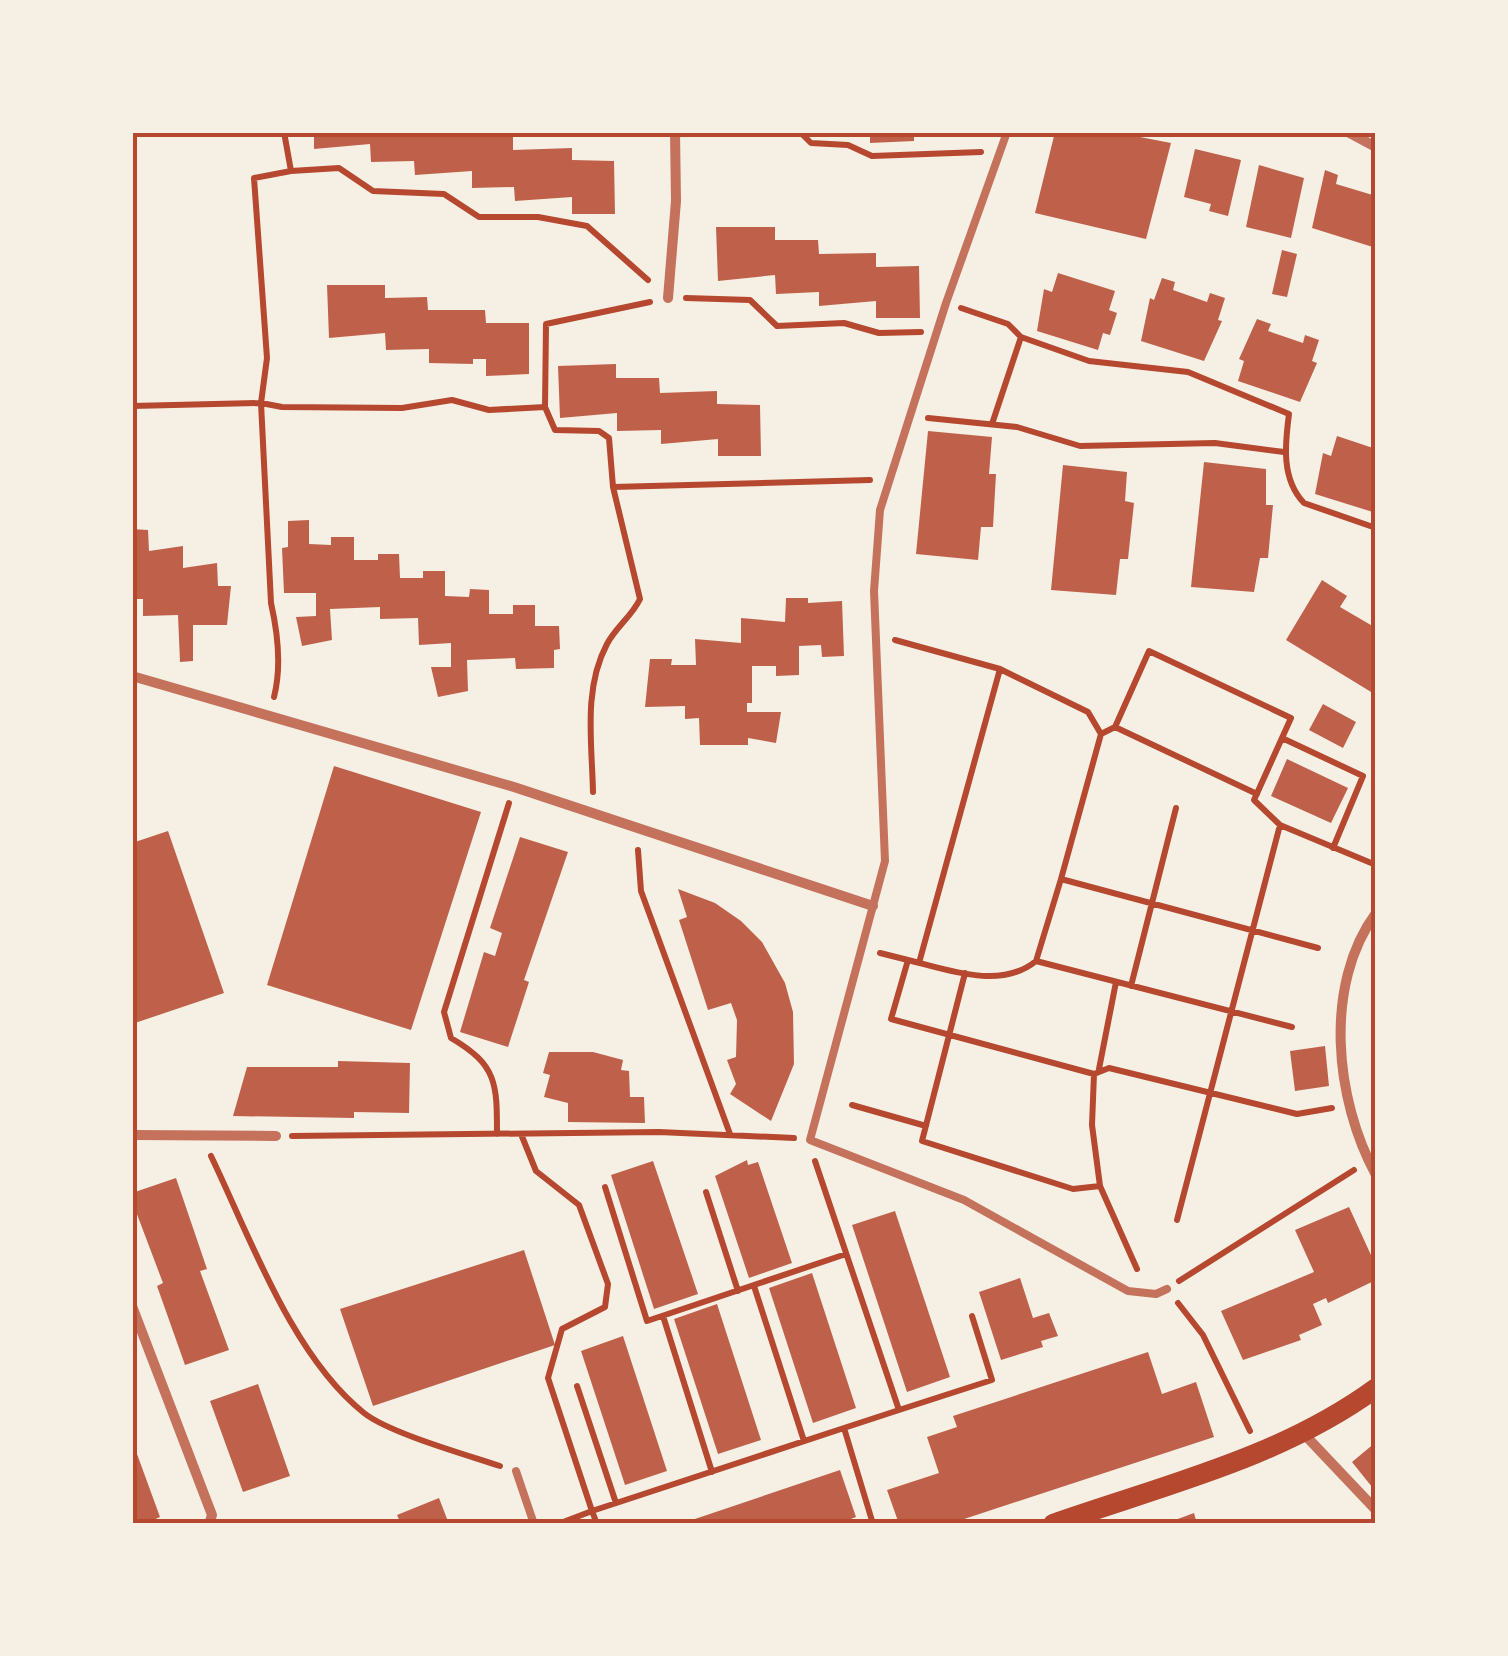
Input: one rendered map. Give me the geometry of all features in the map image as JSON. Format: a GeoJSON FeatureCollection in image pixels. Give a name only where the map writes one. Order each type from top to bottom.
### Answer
{"type":"FeatureCollection","features":[{"type":"Feature","properties":{"kind":"main road"},"geometry":{"type":"LineString","coordinates":[[1053,1524],[1260,1453],[1304,1434],[1376,1388]]}},
{"type":"Feature","properties":{"kind":"street"},"geometry":{"type":"LineString","coordinates":[[668,298],[676,200],[675,132]]}},
{"type":"Feature","properties":{"kind":"street"},"geometry":{"type":"LineString","coordinates":[[1348,132],[1376,147]]}},
{"type":"Feature","properties":{"kind":"street"},"geometry":{"type":"LineString","coordinates":[[132,676],[514,787],[873,906]]}},
{"type":"Feature","properties":{"kind":"street"},"geometry":{"type":"LineString","coordinates":[[1376,913],[1355,950],[1346,983],[1341,1045],[1348,1105],[1376,1175]]}},
{"type":"Feature","properties":{"kind":"street"},"geometry":{"type":"LineString","coordinates":[[132,1136],[276,1136]]}},
{"type":"Feature","properties":{"kind":"street"},"geometry":{"type":"LineString","coordinates":[[132,1306],[212,1515],[210,1524]]}},
{"type":"Feature","properties":{"kind":"street"},"geometry":{"type":"LineString","coordinates":[[1304,1434],[1376,1510]]}},
{"type":"Feature","properties":{"kind":"lane"},"geometry":{"type":"LineString","coordinates":[[1008,132],[946,303],[912,417],[886,479],[875,570],[878,731],[888,842],[810,1140],[964,1200],[1128,1292],[1156,1294],[1167,1290]]}},
{"type":"Feature","properties":{"kind":"lane"},"geometry":{"type":"LineString","coordinates":[[516,1471],[534,1524]]}},
{"type":"Feature","properties":{"kind":"path"},"geometry":{"type":"LineString","coordinates":[[284,132],[291,172]]}},
{"type":"Feature","properties":{"kind":"path"},"geometry":{"type":"LineString","coordinates":[[800,132],[812,143],[848,145],[872,156],[999,155]]}},
{"type":"Feature","properties":{"kind":"path"},"geometry":{"type":"LineString","coordinates":[[269,718],[279,679],[261,402],[267,358],[254,178],[339,168],[373,191],[444,194],[479,217],[538,217],[586,226],[668,298]]}},
{"type":"Feature","properties":{"kind":"path"},"geometry":{"type":"LineString","coordinates":[[594,813],[591,698],[596,668],[609,640],[640,599],[613,487],[608,438],[598,431],[555,430],[545,407],[546,324],[668,298],[750,300],[777,326],[844,323],[879,333],[937,332]]}},
{"type":"Feature","properties":{"kind":"path"},"geometry":{"type":"LineString","coordinates":[[946,303],[1008,324],[1021,337],[1089,361],[1188,372],[1289,414],[1284,452],[1292,484],[1304,503],[1376,528]]}},
{"type":"Feature","properties":{"kind":"path"},"geometry":{"type":"LineString","coordinates":[[992,424],[1021,337]]}},
{"type":"Feature","properties":{"kind":"path"},"geometry":{"type":"LineString","coordinates":[[132,406],[261,402],[282,407],[402,408],[452,400],[489,410],[545,407]]}},
{"type":"Feature","properties":{"kind":"path"},"geometry":{"type":"LineString","coordinates":[[912,417],[992,424],[1094,447],[1216,443],[1284,452]]}},
{"type":"Feature","properties":{"kind":"path"},"geometry":{"type":"LineString","coordinates":[[613,487],[886,479]]}},
{"type":"Feature","properties":{"kind":"path"},"geometry":{"type":"LineString","coordinates":[[877,637],[1000,669],[1088,712],[1101,734],[1036,961]]}},
{"type":"Feature","properties":{"kind":"path"},"geometry":{"type":"LineString","coordinates":[[1101,734],[1115,727],[1149,651],[1291,718],[1254,800],[1280,825],[1376,865]]}},
{"type":"Feature","properties":{"kind":"path"},"geometry":{"type":"LineString","coordinates":[[919,963],[1000,669]]}},
{"type":"Feature","properties":{"kind":"path"},"geometry":{"type":"LineString","coordinates":[[1115,727],[1257,794]]}},
{"type":"Feature","properties":{"kind":"path"},"geometry":{"type":"LineString","coordinates":[[1282,738],[1363,776],[1333,848]]}},
{"type":"Feature","properties":{"kind":"path"},"geometry":{"type":"LineString","coordinates":[[497,1134],[489,1067],[480,1055],[451,1038],[444,1012],[514,787]]}},
{"type":"Feature","properties":{"kind":"path"},"geometry":{"type":"LineString","coordinates":[[1131,986],[1176,808]]}},
{"type":"Feature","properties":{"kind":"path"},"geometry":{"type":"LineString","coordinates":[[1177,1220],[1280,825]]}},
{"type":"Feature","properties":{"kind":"path"},"geometry":{"type":"LineString","coordinates":[[644,830],[637,878],[730,1134]]}},
{"type":"Feature","properties":{"kind":"path"},"geometry":{"type":"LineString","coordinates":[[1061,880],[1318,948]]}},
{"type":"Feature","properties":{"kind":"path"},"geometry":{"type":"LineString","coordinates":[[863,948],[965,973],[1006,976],[1036,961],[1292,1026]]}},
{"type":"Feature","properties":{"kind":"path"},"geometry":{"type":"LineString","coordinates":[[908,960],[891,1019],[1096,1071],[1210,1092],[1297,1114],[1348,1105]]}},
{"type":"Feature","properties":{"kind":"path"},"geometry":{"type":"LineString","coordinates":[[965,973],[922,1141],[1072,1190],[1100,1186]]}},
{"type":"Feature","properties":{"kind":"path"},"geometry":{"type":"LineString","coordinates":[[1116,982],[1096,1071],[1092,1125],[1100,1186],[1137,1269]]}},
{"type":"Feature","properties":{"kind":"path"},"geometry":{"type":"LineString","coordinates":[[852,1105],[926,1126]]}},
{"type":"Feature","properties":{"kind":"path"},"geometry":{"type":"LineString","coordinates":[[200,1134],[286,1312],[315,1359],[364,1413],[516,1471]]}},
{"type":"Feature","properties":{"kind":"path"},"geometry":{"type":"LineString","coordinates":[[521,1134],[536,1171],[579,1206],[608,1284],[605,1307],[562,1329],[548,1378],[596,1524]]}},
{"type":"Feature","properties":{"kind":"path"},"geometry":{"type":"LineString","coordinates":[[276,1136],[730,1134],[810,1140],[899,1410]]}},
{"type":"Feature","properties":{"kind":"path"},"geometry":{"type":"LineString","coordinates":[[1260,1453],[1203,1335],[1167,1290],[1368,1162]]}},
{"type":"Feature","properties":{"kind":"path"},"geometry":{"type":"LineString","coordinates":[[605,1187],[647,1321],[846,1254]]}},
{"type":"Feature","properties":{"kind":"path"},"geometry":{"type":"LineString","coordinates":[[706,1192],[738,1291]]}},
{"type":"Feature","properties":{"kind":"path"},"geometry":{"type":"LineString","coordinates":[[754,1286],[804,1441]]}},
{"type":"Feature","properties":{"kind":"path"},"geometry":{"type":"LineString","coordinates":[[663,1316],[712,1472]]}},
{"type":"Feature","properties":{"kind":"path"},"geometry":{"type":"LineString","coordinates":[[558,1524],[992,1380],[972,1316]]}},
{"type":"Feature","properties":{"kind":"path"},"geometry":{"type":"LineString","coordinates":[[577,1386],[616,1503]]}},
{"type":"Feature","properties":{"kind":"path"},"geometry":{"type":"LineString","coordinates":[[844,1428],[873,1524]]}},
{"type":"Feature","properties":{"kind":"building"},"geometry":{"type":"Polygon","coordinates":[[[314,132],[471,132],[472,136],[513,136],[513,150],[572,148],[572,160],[614,161],[615,214],[572,214],[572,197],[515,201],[514,187],[472,188],[472,171],[415,175],[414,161],[371,162],[370,144],[314,149],[314,132]]]}},
{"type":"Feature","properties":{"kind":"building"},"geometry":{"type":"Polygon","coordinates":[[[870,132],[914,132],[914,141],[870,143],[870,132]]]}},
{"type":"Feature","properties":{"kind":"building"},"geometry":{"type":"Polygon","coordinates":[[[1055,132],[1114,132],[1171,143],[1146,239],[1035,213],[1055,132]]]}},
{"type":"Feature","properties":{"kind":"building"},"geometry":{"type":"Polygon","coordinates":[[[1195,149],[1241,160],[1228,216],[1209,211],[1211,204],[1184,197],[1195,149]]]}},
{"type":"Feature","properties":{"kind":"building"},"geometry":{"type":"Polygon","coordinates":[[[1259,165],[1304,178],[1291,238],[1246,227],[1259,165]]]}},
{"type":"Feature","properties":{"kind":"building"},"geometry":{"type":"Polygon","coordinates":[[[1325,170],[1338,175],[1336,184],[1376,196],[1376,248],[1312,228],[1325,170]]]}},
{"type":"Feature","properties":{"kind":"building"},"geometry":{"type":"Polygon","coordinates":[[[716,227],[775,227],[775,240],[818,240],[819,254],[876,253],[876,267],[919,266],[920,318],[876,318],[876,301],[819,306],[819,292],[776,294],[775,275],[718,281],[716,227]]]}},
{"type":"Feature","properties":{"kind":"building"},"geometry":{"type":"Polygon","coordinates":[[[1282,250],[1297,254],[1287,297],[1272,294],[1282,250]]]}},
{"type":"Feature","properties":{"kind":"building"},"geometry":{"type":"Polygon","coordinates":[[[1058,273],[1115,291],[1109,310],[1117,313],[1110,335],[1103,333],[1098,350],[1037,331],[1044,289],[1052,292],[1058,273]]]}},
{"type":"Feature","properties":{"kind":"building"},"geometry":{"type":"Polygon","coordinates":[[[1162,278],[1175,282],[1173,290],[1207,302],[1210,293],[1225,298],[1218,320],[1222,321],[1204,361],[1141,341],[1150,298],[1154,300],[1162,278]]]}},
{"type":"Feature","properties":{"kind":"building"},"geometry":{"type":"Polygon","coordinates":[[[327,285],[385,285],[385,298],[427,297],[428,310],[485,310],[486,323],[529,323],[529,374],[486,376],[486,359],[473,359],[473,364],[429,363],[429,349],[386,350],[385,333],[329,338],[327,285]]]}},
{"type":"Feature","properties":{"kind":"building"},"geometry":{"type":"Polygon","coordinates":[[[1257,319],[1271,324],[1268,331],[1303,343],[1305,335],[1319,340],[1312,361],[1317,363],[1300,402],[1238,381],[1244,361],[1239,359],[1257,319]]]}},
{"type":"Feature","properties":{"kind":"building"},"geometry":{"type":"Polygon","coordinates":[[[616,364],[616,378],[659,378],[660,393],[717,391],[717,404],[760,405],[761,456],[718,456],[718,439],[661,444],[661,430],[617,431],[617,413],[560,418],[558,366],[616,364]]]}},
{"type":"Feature","properties":{"kind":"building"},"geometry":{"type":"Polygon","coordinates":[[[928,431],[992,437],[989,474],[996,474],[993,527],[981,527],[978,560],[916,554],[928,431]]]}},
{"type":"Feature","properties":{"kind":"building"},"geometry":{"type":"Polygon","coordinates":[[[1337,436],[1376,449],[1376,513],[1315,494],[1323,453],[1331,456],[1337,436]]]}},
{"type":"Feature","properties":{"kind":"building"},"geometry":{"type":"Polygon","coordinates":[[[1204,462],[1266,469],[1266,505],[1273,505],[1268,558],[1260,558],[1254,592],[1191,587],[1204,462]]]}},
{"type":"Feature","properties":{"kind":"building"},"geometry":{"type":"Polygon","coordinates":[[[1063,465],[1127,472],[1125,501],[1134,503],[1128,559],[1120,559],[1116,595],[1051,590],[1063,465]]]}},
{"type":"Feature","properties":{"kind":"building"},"geometry":{"type":"Polygon","coordinates":[[[309,520],[309,544],[331,545],[331,537],[354,537],[354,560],[378,560],[378,554],[399,554],[400,578],[423,578],[423,571],[445,571],[445,596],[469,597],[470,589],[489,590],[489,614],[513,614],[513,605],[535,605],[535,626],[559,626],[560,649],[554,650],[554,668],[516,669],[515,658],[467,660],[468,691],[438,697],[431,667],[451,667],[451,643],[419,645],[418,618],[380,619],[380,607],[330,609],[332,640],[302,646],[296,617],[316,616],[316,593],[284,593],[282,548],[288,547],[288,521],[309,520]]]}},
{"type":"Feature","properties":{"kind":"building"},"geometry":{"type":"Polygon","coordinates":[[[132,529],[148,530],[149,551],[183,546],[183,568],[217,563],[218,586],[231,586],[227,625],[193,625],[193,661],[180,662],[178,615],[143,616],[143,599],[132,599],[132,529]]]}},
{"type":"Feature","properties":{"kind":"building"},"geometry":{"type":"Polygon","coordinates":[[[1322,580],[1347,596],[1340,607],[1376,628],[1376,695],[1286,640],[1322,580]]]}},
{"type":"Feature","properties":{"kind":"building"},"geometry":{"type":"Polygon","coordinates":[[[786,598],[808,598],[808,603],[842,601],[844,656],[822,657],[821,645],[799,646],[799,675],[776,676],[776,666],[752,666],[752,703],[747,703],[747,712],[781,712],[776,743],[748,738],[748,745],[700,745],[699,718],[685,719],[685,706],[645,707],[650,659],[672,659],[671,665],[696,665],[695,639],[741,643],[741,618],[785,622],[786,598]]]}},
{"type":"Feature","properties":{"kind":"building"},"geometry":{"type":"Polygon","coordinates":[[[1323,704],[1356,722],[1343,748],[1309,730],[1323,704]]]}},
{"type":"Feature","properties":{"kind":"building"},"geometry":{"type":"Polygon","coordinates":[[[1287,759],[1348,788],[1331,823],[1271,796],[1287,759]]]}},
{"type":"Feature","properties":{"kind":"building"},"geometry":{"type":"Polygon","coordinates":[[[334,766],[481,812],[411,1030],[267,985],[334,766]]]}},
{"type":"Feature","properties":{"kind":"building"},"geometry":{"type":"Polygon","coordinates":[[[168,831],[224,993],[132,1024],[132,843],[168,831]]]}},
{"type":"Feature","properties":{"kind":"building"},"geometry":{"type":"Polygon","coordinates":[[[520,837],[568,852],[524,980],[529,982],[508,1047],[460,1032],[484,952],[495,956],[502,933],[490,928],[520,837]]]}},
{"type":"Feature","properties":{"kind":"building"},"geometry":{"type":"Polygon","coordinates":[[[678,889],[715,903],[741,921],[762,942],[785,983],[793,1012],[794,1064],[771,1121],[730,1094],[736,1084],[727,1060],[736,1057],[737,1020],[731,1003],[708,1010],[679,920],[687,917],[678,889]]]}},
{"type":"Feature","properties":{"kind":"building"},"geometry":{"type":"Polygon","coordinates":[[[1325,1046],[1329,1086],[1295,1091],[1290,1051],[1325,1046]]]}},
{"type":"Feature","properties":{"kind":"building"},"geometry":{"type":"Polygon","coordinates":[[[549,1052],[593,1052],[623,1060],[621,1070],[629,1071],[630,1097],[644,1097],[645,1123],[568,1122],[568,1103],[544,1097],[550,1075],[543,1073],[549,1052]]]}},
{"type":"Feature","properties":{"kind":"building"},"geometry":{"type":"Polygon","coordinates":[[[338,1061],[410,1063],[409,1113],[354,1112],[354,1118],[233,1116],[247,1067],[338,1067],[338,1061]]]}},
{"type":"Feature","properties":{"kind":"building"},"geometry":{"type":"Polygon","coordinates":[[[747,1160],[748,1165],[758,1162],[792,1263],[749,1278],[715,1176],[747,1160]]]}},
{"type":"Feature","properties":{"kind":"building"},"geometry":{"type":"Polygon","coordinates":[[[653,1161],[698,1294],[654,1309],[611,1175],[653,1161]]]}},
{"type":"Feature","properties":{"kind":"building"},"geometry":{"type":"Polygon","coordinates":[[[176,1178],[207,1269],[200,1271],[229,1350],[185,1365],[157,1286],[163,1283],[132,1201],[132,1193],[176,1178]]]}},
{"type":"Feature","properties":{"kind":"building"},"geometry":{"type":"Polygon","coordinates":[[[1349,1207],[1376,1266],[1376,1280],[1328,1303],[1326,1298],[1313,1304],[1322,1325],[1299,1335],[1301,1340],[1243,1360],[1221,1311],[1314,1272],[1295,1230],[1349,1207]]]}},
{"type":"Feature","properties":{"kind":"building"},"geometry":{"type":"Polygon","coordinates":[[[895,1211],[950,1377],[907,1392],[852,1225],[895,1211]]]}},
{"type":"Feature","properties":{"kind":"building"},"geometry":{"type":"Polygon","coordinates":[[[524,1250],[555,1345],[373,1406],[340,1309],[524,1250]]]}},
{"type":"Feature","properties":{"kind":"building"},"geometry":{"type":"Polygon","coordinates":[[[812,1273],[856,1408],[813,1423],[769,1288],[812,1273]]]}},
{"type":"Feature","properties":{"kind":"building"},"geometry":{"type":"Polygon","coordinates":[[[1020,1278],[1033,1318],[1049,1313],[1058,1336],[1041,1341],[1043,1347],[1001,1360],[979,1292],[1020,1278]]]}},
{"type":"Feature","properties":{"kind":"building"},"geometry":{"type":"Polygon","coordinates":[[[717,1304],[761,1440],[718,1454],[674,1319],[717,1304]]]}},
{"type":"Feature","properties":{"kind":"building"},"geometry":{"type":"Polygon","coordinates":[[[623,1336],[667,1471],[625,1485],[581,1351],[623,1336]]]}},
{"type":"Feature","properties":{"kind":"building"},"geometry":{"type":"Polygon","coordinates":[[[1148,1352],[1162,1394],[1196,1382],[1214,1437],[949,1524],[899,1524],[887,1490],[939,1473],[927,1437],[957,1427],[953,1416],[1148,1352]]]}},
{"type":"Feature","properties":{"kind":"building"},"geometry":{"type":"Polygon","coordinates":[[[258,1384],[290,1476],[243,1492],[210,1401],[258,1384]]]}},
{"type":"Feature","properties":{"kind":"building"},"geometry":{"type":"Polygon","coordinates":[[[1376,1442],[1376,1492],[1352,1462],[1376,1442]]]}},
{"type":"Feature","properties":{"kind":"building"},"geometry":{"type":"Polygon","coordinates":[[[133,1443],[160,1517],[144,1524],[132,1524],[133,1443]]]}},
{"type":"Feature","properties":{"kind":"building"},"geometry":{"type":"Polygon","coordinates":[[[840,1470],[856,1517],[838,1524],[680,1524],[840,1470]]]}},
{"type":"Feature","properties":{"kind":"building"},"geometry":{"type":"Polygon","coordinates":[[[439,1498],[449,1524],[401,1524],[397,1515],[439,1498]]]}},
{"type":"Feature","properties":{"kind":"building"},"geometry":{"type":"Polygon","coordinates":[[[1194,1513],[1197,1524],[1167,1524],[1167,1523],[1194,1513]]]}}]}
